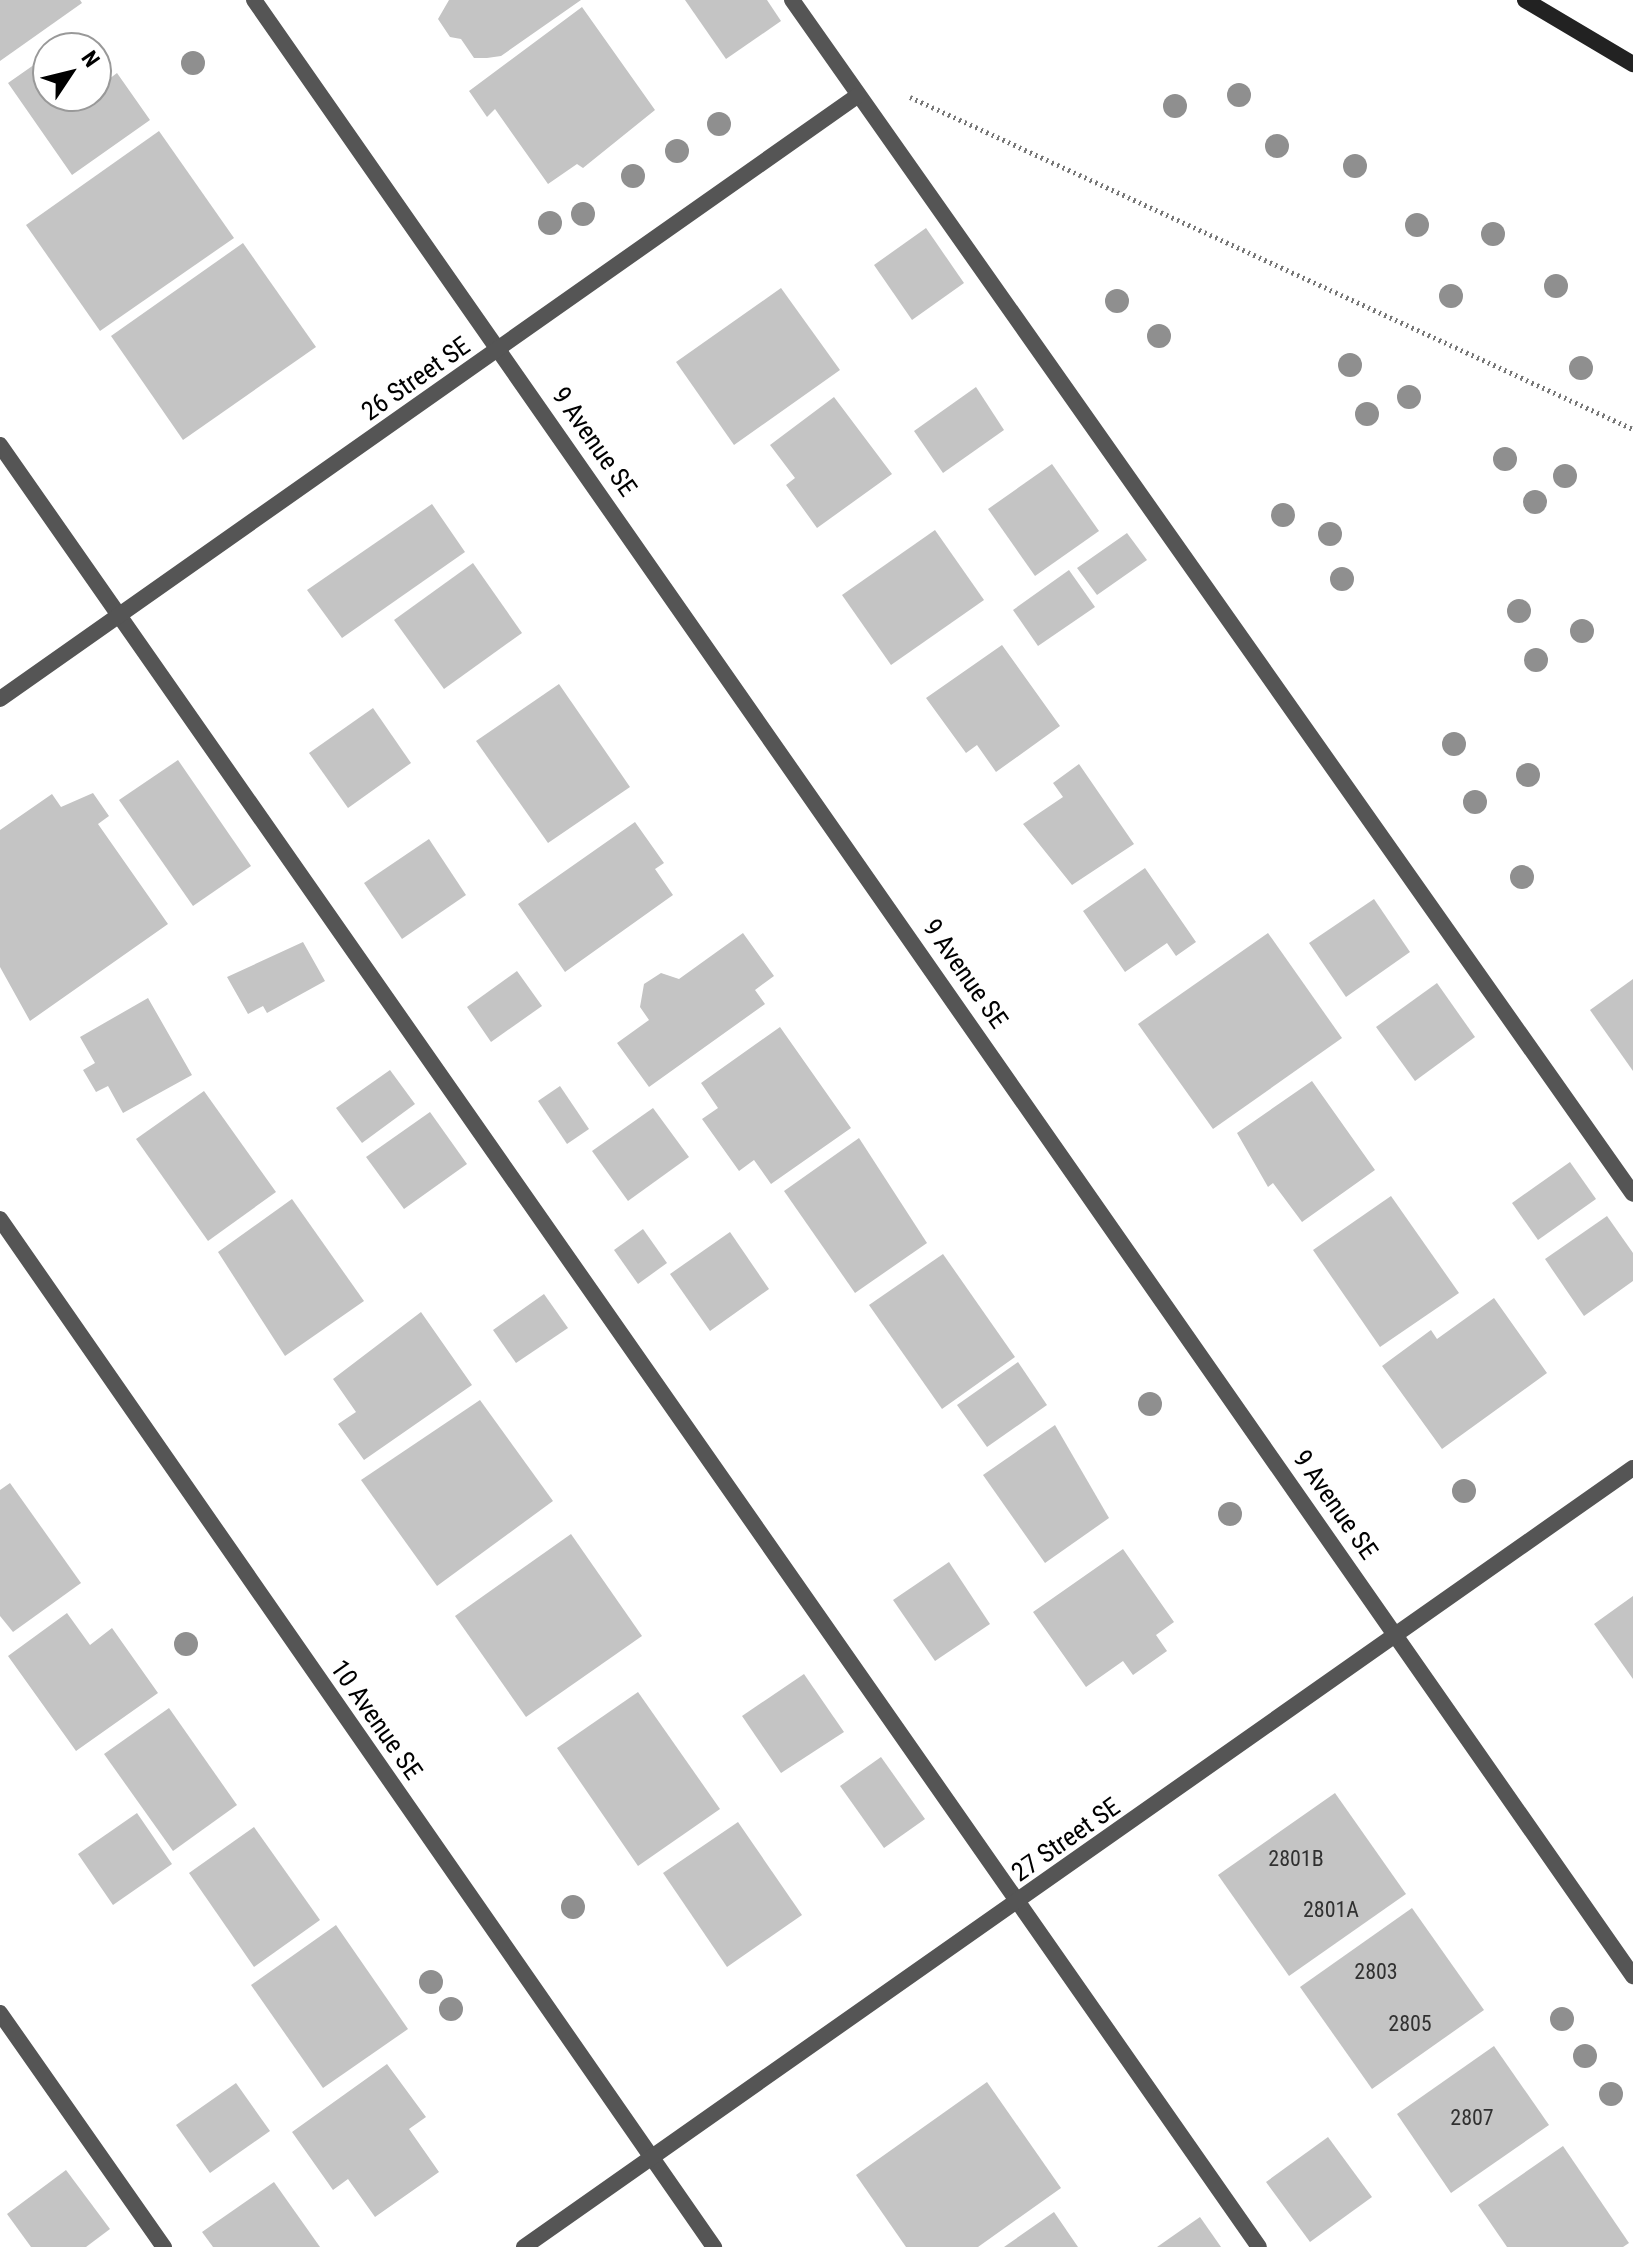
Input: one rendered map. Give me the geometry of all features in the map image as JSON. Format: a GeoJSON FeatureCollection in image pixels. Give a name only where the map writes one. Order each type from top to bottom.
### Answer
{"type":"FeatureCollection","features":[{"type":"Feature","properties":{"kind":"main road"},"geometry":{"type":"LineString","coordinates":[[1525,0],[1633,64]]}},
{"type":"Feature","properties":{"kind":"street","name":"9 Avenue SE"},"geometry":{"type":"LineString","coordinates":[[254,0],[1633,1976]]}},
{"type":"Feature","properties":{"kind":"street"},"geometry":{"type":"LineString","coordinates":[[792,0],[1633,1194]]}},
{"type":"Feature","properties":{"kind":"street","name":"26 Street SE"},"geometry":{"type":"LineString","coordinates":[[0,699],[857,96]]}},
{"type":"Feature","properties":{"kind":"street"},"geometry":{"type":"LineString","coordinates":[[0,445],[1259,2247]]}},
{"type":"Feature","properties":{"kind":"street","name":"10 Avenue SE"},"geometry":{"type":"LineString","coordinates":[[0,1219],[714,2247]]}},
{"type":"Feature","properties":{"kind":"street","name":"27 Street SE"},"geometry":{"type":"LineString","coordinates":[[524,2247],[1018,1903],[1633,1468]]}},
{"type":"Feature","properties":{"kind":"street"},"geometry":{"type":"LineString","coordinates":[[0,2013],[164,2247]]}},
{"type":"Feature","properties":{"kind":"path"},"geometry":{"type":"LineString","coordinates":[[857,96],[917,98],[1633,429]]}},
{"type":"Feature","properties":{"kind":"building"},"geometry":{"type":"Polygon","coordinates":[[[0,0],[80,0],[82,3],[41,32],[32,32],[32,38],[0,61],[0,0]]]}},
{"type":"Feature","properties":{"kind":"building"},"geometry":{"type":"Polygon","coordinates":[[[449,0],[581,0],[501,56],[474,58],[461,39],[450,37],[438,19],[449,0]]]}},
{"type":"Feature","properties":{"kind":"building"},"geometry":{"type":"Polygon","coordinates":[[[685,0],[767,0],[781,21],[726,59],[685,0]]]}},
{"type":"Feature","properties":{"kind":"building"},"geometry":{"type":"Polygon","coordinates":[[[582,7],[655,110],[583,168],[577,164],[548,184],[495,109],[487,117],[469,91],[582,7]]]}},
{"type":"Feature","properties":{"kind":"building"},"geometry":{"type":"Polygon","coordinates":[[[32,66],[32,112],[112,112],[112,77],[117,73],[150,120],[72,175],[8,83],[32,66]]]}},
{"type":"Feature","properties":{"kind":"building"},"geometry":{"type":"Polygon","coordinates":[[[159,131],[234,238],[100,331],[26,225],[159,131]]]}},
{"type":"Feature","properties":{"kind":"building"},"geometry":{"type":"Polygon","coordinates":[[[926,228],[964,283],[912,320],[874,265],[926,228]]]}},
{"type":"Feature","properties":{"kind":"building"},"geometry":{"type":"Polygon","coordinates":[[[243,243],[316,347],[183,440],[111,336],[243,243]]]}},
{"type":"Feature","properties":{"kind":"building"},"geometry":{"type":"Polygon","coordinates":[[[781,288],[840,370],[734,445],[676,362],[781,288]]]}},
{"type":"Feature","properties":{"kind":"building"},"geometry":{"type":"Polygon","coordinates":[[[976,387],[1004,430],[943,473],[914,431],[976,387]]]}},
{"type":"Feature","properties":{"kind":"building"},"geometry":{"type":"Polygon","coordinates":[[[834,397],[892,474],[817,528],[786,485],[795,478],[770,445],[834,397]]]}},
{"type":"Feature","properties":{"kind":"building"},"geometry":{"type":"Polygon","coordinates":[[[1052,464],[1099,531],[1035,576],[988,509],[1052,464]]]}},
{"type":"Feature","properties":{"kind":"building"},"geometry":{"type":"Polygon","coordinates":[[[432,504],[465,552],[342,638],[307,590],[432,504]]]}},
{"type":"Feature","properties":{"kind":"building"},"geometry":{"type":"Polygon","coordinates":[[[935,530],[984,600],[891,665],[842,595],[935,530]]]}},
{"type":"Feature","properties":{"kind":"building"},"geometry":{"type":"Polygon","coordinates":[[[1127,533],[1147,560],[1097,595],[1077,568],[1127,533]]]}},
{"type":"Feature","properties":{"kind":"building"},"geometry":{"type":"Polygon","coordinates":[[[473,563],[522,633],[444,689],[394,620],[473,563]]]}},
{"type":"Feature","properties":{"kind":"building"},"geometry":{"type":"Polygon","coordinates":[[[1069,570],[1095,607],[1038,646],[1013,610],[1069,570]]]}},
{"type":"Feature","properties":{"kind":"building"},"geometry":{"type":"Polygon","coordinates":[[[1002,645],[1060,726],[996,772],[977,745],[966,753],[926,698],[1002,645]]]}},
{"type":"Feature","properties":{"kind":"building"},"geometry":{"type":"Polygon","coordinates":[[[559,684],[630,787],[548,843],[476,741],[559,684]]]}},
{"type":"Feature","properties":{"kind":"building"},"geometry":{"type":"Polygon","coordinates":[[[373,708],[411,763],[348,808],[309,753],[373,708]]]}},
{"type":"Feature","properties":{"kind":"building"},"geometry":{"type":"Polygon","coordinates":[[[178,760],[251,866],[193,906],[119,800],[178,760]]]}},
{"type":"Feature","properties":{"kind":"building"},"geometry":{"type":"Polygon","coordinates":[[[1079,764],[1134,844],[1072,885],[1023,824],[1063,797],[1053,783],[1079,764]]]}},
{"type":"Feature","properties":{"kind":"building"},"geometry":{"type":"Polygon","coordinates":[[[93,793],[109,816],[98,824],[168,924],[30,1021],[0,967],[0,830],[52,794],[61,807],[93,793]]]}},
{"type":"Feature","properties":{"kind":"building"},"geometry":{"type":"Polygon","coordinates":[[[635,822],[664,863],[655,869],[673,895],[565,972],[518,904],[635,822]]]}},
{"type":"Feature","properties":{"kind":"building"},"geometry":{"type":"Polygon","coordinates":[[[429,839],[466,895],[402,939],[364,883],[429,839]]]}},
{"type":"Feature","properties":{"kind":"building"},"geometry":{"type":"Polygon","coordinates":[[[1145,868],[1196,942],[1176,956],[1167,943],[1125,972],[1083,911],[1145,868]]]}},
{"type":"Feature","properties":{"kind":"building"},"geometry":{"type":"Polygon","coordinates":[[[1374,899],[1410,952],[1346,997],[1309,943],[1374,899]]]}},
{"type":"Feature","properties":{"kind":"building"},"geometry":{"type":"Polygon","coordinates":[[[743,933],[774,976],[755,990],[765,1004],[649,1087],[617,1043],[649,1020],[640,1007],[644,984],[661,973],[679,979],[743,933]]]}},
{"type":"Feature","properties":{"kind":"building"},"geometry":{"type":"Polygon","coordinates":[[[1268,933],[1342,1038],[1213,1129],[1138,1024],[1268,933]]]}},
{"type":"Feature","properties":{"kind":"building"},"geometry":{"type":"Polygon","coordinates":[[[303,942],[325,981],[267,1013],[263,1006],[248,1014],[227,977],[303,942]]]}},
{"type":"Feature","properties":{"kind":"building"},"geometry":{"type":"Polygon","coordinates":[[[517,971],[542,1006],[491,1042],[467,1007],[517,971]]]}},
{"type":"Feature","properties":{"kind":"building"},"geometry":{"type":"Polygon","coordinates":[[[1633,979],[1633,1071],[1590,1010],[1633,979]]]}},
{"type":"Feature","properties":{"kind":"building"},"geometry":{"type":"Polygon","coordinates":[[[1437,983],[1475,1037],[1415,1081],[1376,1027],[1437,983]]]}},
{"type":"Feature","properties":{"kind":"building"},"geometry":{"type":"Polygon","coordinates":[[[148,998],[192,1075],[123,1113],[108,1086],[96,1092],[83,1070],[95,1063],[80,1037],[148,998]]]}},
{"type":"Feature","properties":{"kind":"building"},"geometry":{"type":"Polygon","coordinates":[[[780,1027],[851,1128],[771,1184],[754,1160],[739,1171],[702,1119],[718,1108],[701,1083],[780,1027]]]}},
{"type":"Feature","properties":{"kind":"building"},"geometry":{"type":"Polygon","coordinates":[[[390,1070],[415,1104],[362,1143],[336,1108],[390,1070]]]}},
{"type":"Feature","properties":{"kind":"building"},"geometry":{"type":"Polygon","coordinates":[[[1312,1081],[1375,1170],[1302,1222],[1273,1183],[1268,1187],[1237,1133],[1312,1081]]]}},
{"type":"Feature","properties":{"kind":"building"},"geometry":{"type":"Polygon","coordinates":[[[560,1086],[589,1129],[567,1144],[538,1101],[560,1086]]]}},
{"type":"Feature","properties":{"kind":"building"},"geometry":{"type":"Polygon","coordinates":[[[204,1091],[276,1192],[208,1241],[136,1139],[204,1091]]]}},
{"type":"Feature","properties":{"kind":"building"},"geometry":{"type":"Polygon","coordinates":[[[653,1108],[689,1157],[628,1201],[592,1151],[653,1108]]]}},
{"type":"Feature","properties":{"kind":"building"},"geometry":{"type":"Polygon","coordinates":[[[430,1112],[467,1164],[404,1209],[366,1157],[430,1112]]]}},
{"type":"Feature","properties":{"kind":"building"},"geometry":{"type":"Polygon","coordinates":[[[859,1138],[927,1243],[855,1293],[784,1191],[859,1138]]]}},
{"type":"Feature","properties":{"kind":"building"},"geometry":{"type":"Polygon","coordinates":[[[1570,1162],[1596,1199],[1538,1240],[1512,1203],[1570,1162]]]}},
{"type":"Feature","properties":{"kind":"building"},"geometry":{"type":"Polygon","coordinates":[[[1391,1196],[1459,1293],[1380,1347],[1313,1250],[1391,1196]]]}},
{"type":"Feature","properties":{"kind":"building"},"geometry":{"type":"Polygon","coordinates":[[[292,1199],[364,1301],[285,1356],[218,1252],[292,1199]]]}},
{"type":"Feature","properties":{"kind":"building"},"geometry":{"type":"Polygon","coordinates":[[[1607,1216],[1633,1253],[1633,1281],[1584,1316],[1545,1259],[1607,1216]]]}},
{"type":"Feature","properties":{"kind":"building"},"geometry":{"type":"Polygon","coordinates":[[[643,1229],[667,1263],[638,1284],[614,1250],[643,1229]]]}},
{"type":"Feature","properties":{"kind":"building"},"geometry":{"type":"Polygon","coordinates":[[[730,1232],[769,1289],[710,1331],[670,1274],[730,1232]]]}},
{"type":"Feature","properties":{"kind":"building"},"geometry":{"type":"Polygon","coordinates":[[[943,1254],[1015,1357],[942,1409],[869,1305],[943,1254]]]}},
{"type":"Feature","properties":{"kind":"building"},"geometry":{"type":"Polygon","coordinates":[[[544,1294],[568,1328],[516,1363],[493,1330],[544,1294]]]}},
{"type":"Feature","properties":{"kind":"building"},"geometry":{"type":"Polygon","coordinates":[[[1494,1298],[1547,1373],[1442,1449],[1382,1366],[1431,1330],[1437,1339],[1494,1298]]]}},
{"type":"Feature","properties":{"kind":"building"},"geometry":{"type":"Polygon","coordinates":[[[421,1312],[472,1385],[364,1460],[338,1424],[356,1412],[333,1379],[421,1312]]]}},
{"type":"Feature","properties":{"kind":"building"},"geometry":{"type":"Polygon","coordinates":[[[1018,1362],[1047,1405],[987,1447],[957,1405],[1018,1362]]]}},
{"type":"Feature","properties":{"kind":"building"},"geometry":{"type":"Polygon","coordinates":[[[480,1400],[553,1501],[437,1586],[361,1480],[480,1400]]]}},
{"type":"Feature","properties":{"kind":"building"},"geometry":{"type":"Polygon","coordinates":[[[1055,1425],[1109,1518],[1045,1563],[983,1475],[1055,1425]]]}},
{"type":"Feature","properties":{"kind":"building"},"geometry":{"type":"Polygon","coordinates":[[[10,1483],[81,1583],[13,1632],[0,1616],[0,1490],[10,1483]]]}},
{"type":"Feature","properties":{"kind":"building"},"geometry":{"type":"Polygon","coordinates":[[[571,1534],[642,1636],[526,1717],[455,1616],[571,1534]]]}},
{"type":"Feature","properties":{"kind":"building"},"geometry":{"type":"Polygon","coordinates":[[[1123,1549],[1174,1622],[1156,1635],[1167,1651],[1133,1675],[1123,1661],[1086,1687],[1033,1612],[1123,1549]]]}},
{"type":"Feature","properties":{"kind":"building"},"geometry":{"type":"Polygon","coordinates":[[[949,1562],[990,1624],[935,1661],[893,1600],[949,1562]]]}},
{"type":"Feature","properties":{"kind":"building"},"geometry":{"type":"Polygon","coordinates":[[[1633,1596],[1633,1679],[1594,1624],[1633,1596]]]}},
{"type":"Feature","properties":{"kind":"building"},"geometry":{"type":"Polygon","coordinates":[[[67,1613],[90,1645],[112,1628],[158,1693],[76,1751],[8,1656],[67,1613]]]}},
{"type":"Feature","properties":{"kind":"building"},"geometry":{"type":"Polygon","coordinates":[[[804,1674],[844,1732],[781,1773],[742,1716],[804,1674]]]}},
{"type":"Feature","properties":{"kind":"building"},"geometry":{"type":"Polygon","coordinates":[[[638,1692],[720,1809],[638,1866],[557,1748],[638,1692]]]}},
{"type":"Feature","properties":{"kind":"building"},"geometry":{"type":"Polygon","coordinates":[[[169,1708],[237,1805],[173,1851],[104,1754],[169,1708]]]}},
{"type":"Feature","properties":{"kind":"building"},"geometry":{"type":"Polygon","coordinates":[[[881,1757],[925,1819],[884,1848],[840,1786],[881,1757]]]}},
{"type":"Feature","properties":{"kind":"building"},"geometry":{"type":"Polygon","coordinates":[[[1335,1793],[1406,1894],[1289,1976],[1218,1875],[1335,1793]]]}},
{"type":"Feature","properties":{"kind":"building"},"geometry":{"type":"Polygon","coordinates":[[[137,1813],[172,1864],[113,1905],[78,1854],[137,1813]]]}},
{"type":"Feature","properties":{"kind":"building"},"geometry":{"type":"Polygon","coordinates":[[[738,1822],[802,1915],[727,1967],[663,1873],[738,1822]]]}},
{"type":"Feature","properties":{"kind":"building"},"geometry":{"type":"Polygon","coordinates":[[[254,1827],[320,1920],[254,1967],[189,1873],[254,1827]]]}},
{"type":"Feature","properties":{"kind":"building"},"geometry":{"type":"Polygon","coordinates":[[[1412,1908],[1484,2010],[1372,2089],[1300,1987],[1412,1908]]]}},
{"type":"Feature","properties":{"kind":"building"},"geometry":{"type":"Polygon","coordinates":[[[336,1925],[408,2029],[323,2088],[251,1985],[336,1925]]]}},
{"type":"Feature","properties":{"kind":"building"},"geometry":{"type":"Polygon","coordinates":[[[1494,2046],[1549,2125],[1451,2193],[1397,2114],[1494,2046]]]}},
{"type":"Feature","properties":{"kind":"building"},"geometry":{"type":"Polygon","coordinates":[[[387,2064],[426,2117],[409,2129],[439,2172],[375,2217],[348,2179],[333,2190],[292,2132],[387,2064]]]}},
{"type":"Feature","properties":{"kind":"building"},"geometry":{"type":"Polygon","coordinates":[[[987,2082],[1061,2188],[978,2247],[906,2247],[856,2175],[987,2082]]]}},
{"type":"Feature","properties":{"kind":"building"},"geometry":{"type":"Polygon","coordinates":[[[236,2083],[270,2131],[210,2173],[176,2125],[236,2083]]]}},
{"type":"Feature","properties":{"kind":"building"},"geometry":{"type":"Polygon","coordinates":[[[1328,2137],[1372,2197],[1310,2242],[1266,2182],[1328,2137]]]}},
{"type":"Feature","properties":{"kind":"building"},"geometry":{"type":"Polygon","coordinates":[[[1563,2146],[1629,2243],[1623,2247],[1507,2247],[1478,2205],[1563,2146]]]}},
{"type":"Feature","properties":{"kind":"building"},"geometry":{"type":"Polygon","coordinates":[[[66,2170],[110,2229],[86,2247],[31,2247],[7,2214],[66,2170]]]}},
{"type":"Feature","properties":{"kind":"building"},"geometry":{"type":"Polygon","coordinates":[[[274,2182],[320,2247],[213,2247],[202,2232],[274,2182]]]}},
{"type":"Feature","properties":{"kind":"building"},"geometry":{"type":"Polygon","coordinates":[[[1054,2212],[1078,2247],[1004,2247],[1054,2212]]]}},
{"type":"Feature","properties":{"kind":"building"},"geometry":{"type":"Polygon","coordinates":[[[1200,2217],[1221,2247],[1157,2247],[1200,2217]]]}}]}
